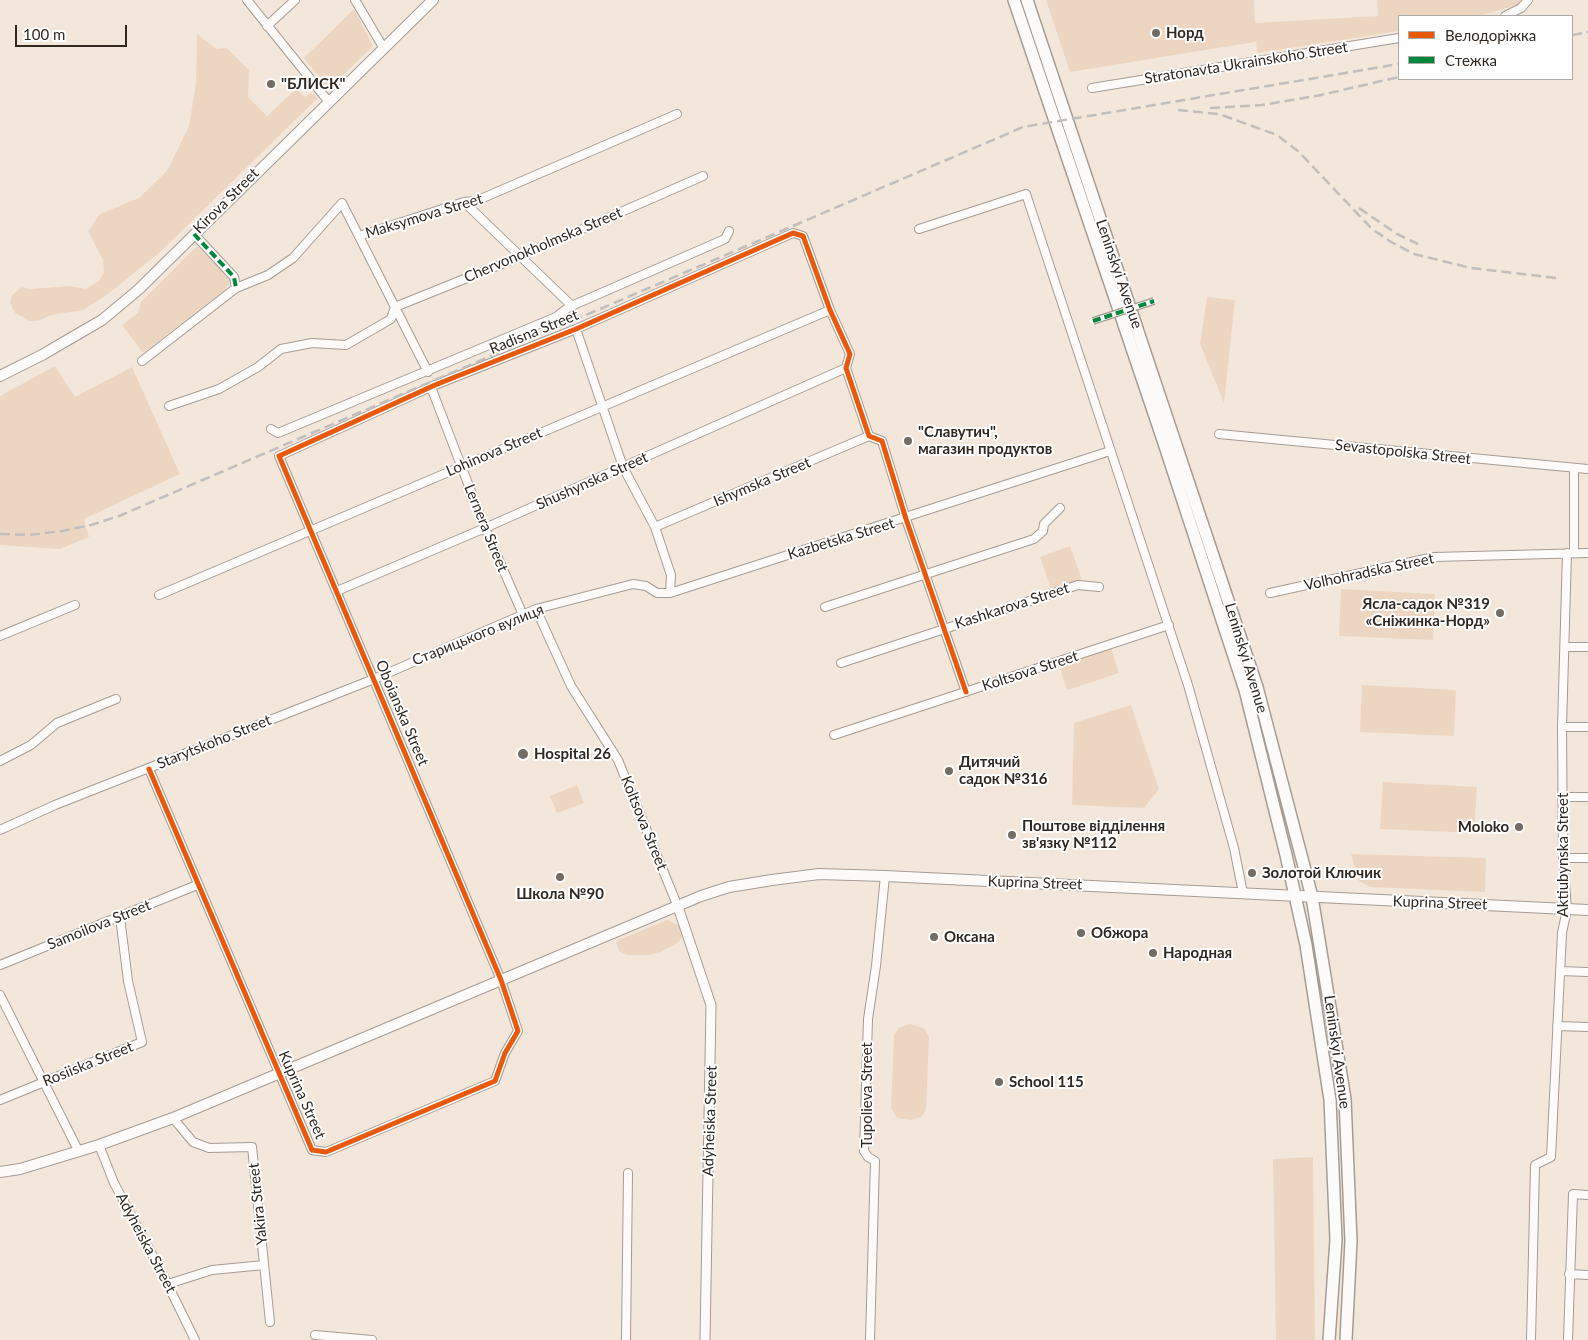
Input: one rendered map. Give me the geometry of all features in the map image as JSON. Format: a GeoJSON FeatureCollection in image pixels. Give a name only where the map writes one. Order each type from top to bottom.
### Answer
{"type":"FeatureCollection","features":[{"type":"Feature","properties":{"kind":"main road","name":"Kirova Street"},"geometry":{"type":"LineString","coordinates":[[0,376],[42,356],[102,320],[138,290],[383,47],[433,0]]}},
{"type":"Feature","properties":{"kind":"main road","name":"Leninskyi Avenue"},"geometry":{"type":"LineString","coordinates":[[1014,0],[1162,436],[1245,690],[1306,945],[1330,1100],[1336,1240],[1329,1340]]}},
{"type":"Feature","properties":{"kind":"main road","name":"Leninskyi Avenue"},"geometry":{"type":"LineString","coordinates":[[1027,0],[1257,687],[1312,897],[1345,1099],[1351,1240],[1346,1340]]}},
{"type":"Feature","properties":{"kind":"main road","name":"Kuprina Street"},"geometry":{"type":"LineString","coordinates":[[0,1172],[20,1169],[79,1152],[173,1118],[701,896],[729,888],[772,880],[819,874],[885,876],[1588,910]]}},
{"type":"Feature","properties":{"kind":"street"},"geometry":{"type":"LineString","coordinates":[[247,0],[329,102]]}},
{"type":"Feature","properties":{"kind":"street"},"geometry":{"type":"LineString","coordinates":[[267,26],[295,0]]}},
{"type":"Feature","properties":{"kind":"street"},"geometry":{"type":"LineString","coordinates":[[355,0],[383,47]]}},
{"type":"Feature","properties":{"kind":"street"},"geometry":{"type":"LineString","coordinates":[[1508,15],[1521,8],[1528,0]]}},
{"type":"Feature","properties":{"kind":"street","name":"Stratonavta Ukrainskoho Street"},"geometry":{"type":"LineString","coordinates":[[1092,88],[1398,38]]}},
{"type":"Feature","properties":{"kind":"street","name":"Maksymova Street"},"geometry":{"type":"LineString","coordinates":[[142,361],[236,288],[268,275],[293,258],[342,203],[359,236],[464,202],[484,198],[677,114]]}},
{"type":"Feature","properties":{"kind":"street","name":"Chervonokholmska Street"},"geometry":{"type":"LineString","coordinates":[[394,307],[520,256],[703,176]]}},
{"type":"Feature","properties":{"kind":"street"},"geometry":{"type":"LineString","coordinates":[[919,229],[1026,194],[1188,686],[1234,848],[1243,892]]}},
{"type":"Feature","properties":{"kind":"street"},"geometry":{"type":"LineString","coordinates":[[464,202],[572,306]]}},
{"type":"Feature","properties":{"kind":"street","name":"Radisna Street"},"geometry":{"type":"LineString","coordinates":[[271,428],[278,432],[428,372],[556,317],[572,306],[725,240],[729,231]]}},
{"type":"Feature","properties":{"kind":"street","name":"Radisna Street"},"geometry":{"type":"LineString","coordinates":[[279,456],[433,386],[576,329],[792,233],[799,233],[803,236],[830,310]]}},
{"type":"Feature","properties":{"kind":"street"},"geometry":{"type":"LineString","coordinates":[[194,234],[234,277],[236,288]]}},
{"type":"Feature","properties":{"kind":"street"},"geometry":{"type":"LineString","coordinates":[[359,236],[428,372]]}},
{"type":"Feature","properties":{"kind":"street"},"geometry":{"type":"LineString","coordinates":[[1093,321],[1154,301]]}},
{"type":"Feature","properties":{"kind":"street"},"geometry":{"type":"LineString","coordinates":[[169,406],[218,389],[258,367],[281,349],[312,343],[346,345],[391,319],[394,307]]}},
{"type":"Feature","properties":{"kind":"street"},"geometry":{"type":"LineString","coordinates":[[830,310],[850,354],[846,368],[869,436],[882,441],[906,519],[966,692]]}},
{"type":"Feature","properties":{"kind":"street","name":"Lohinova Street"},"geometry":{"type":"LineString","coordinates":[[159,595],[461,465],[830,310]]}},
{"type":"Feature","properties":{"kind":"street"},"geometry":{"type":"LineString","coordinates":[[576,329],[623,467],[655,527],[671,575],[670,593]]}},
{"type":"Feature","properties":{"kind":"street","name":"Shushynska Street"},"geometry":{"type":"LineString","coordinates":[[337,591],[485,528],[846,368]]}},
{"type":"Feature","properties":{"kind":"street","name":"Lernera Street"},"geometry":{"type":"LineString","coordinates":[[433,386],[485,528],[523,615]]}},
{"type":"Feature","properties":{"kind":"street","name":"Sevastopolska Street"},"geometry":{"type":"LineString","coordinates":[[1219,434],[1588,469]]}},
{"type":"Feature","properties":{"kind":"street","name":"Ishymska Street"},"geometry":{"type":"LineString","coordinates":[[655,527],[869,436]]}},
{"type":"Feature","properties":{"kind":"street","name":"Kazbetska Street"},"geometry":{"type":"LineString","coordinates":[[670,593],[906,519],[1110,451]]}},
{"type":"Feature","properties":{"kind":"street","name":"Oboianska Street"},"geometry":{"type":"LineString","coordinates":[[279,456],[501,980]]}},
{"type":"Feature","properties":{"kind":"street","name":"Aktiubynska Street"},"geometry":{"type":"LineString","coordinates":[[1531,1340],[1536,1165],[1551,1157],[1562,933],[1566,909],[1563,858],[1562,727],[1574,469]]}},
{"type":"Feature","properties":{"kind":"street"},"geometry":{"type":"LineString","coordinates":[[825,607],[1034,539],[1043,531],[1044,524],[1060,508]]}},
{"type":"Feature","properties":{"kind":"street","name":"Volhohradska Street"},"geometry":{"type":"LineString","coordinates":[[1270,593],[1434,558],[1588,553]]}},
{"type":"Feature","properties":{"kind":"street","name":"Старицького вулиця"},"geometry":{"type":"LineString","coordinates":[[374,678],[536,609],[633,584],[646,586],[657,592],[670,593]]}},
{"type":"Feature","properties":{"kind":"street","name":"Kashkarova Street"},"geometry":{"type":"LineString","coordinates":[[841,663],[1078,585],[1099,587]]}},
{"type":"Feature","properties":{"kind":"street"},"geometry":{"type":"LineString","coordinates":[[0,636],[76,605]]}},
{"type":"Feature","properties":{"kind":"street","name":"Koltsova Street"},"geometry":{"type":"LineString","coordinates":[[536,609],[571,686],[618,760],[678,907]]}},
{"type":"Feature","properties":{"kind":"street","name":"Koltsova Street"},"geometry":{"type":"LineString","coordinates":[[834,735],[1169,625]]}},
{"type":"Feature","properties":{"kind":"street"},"geometry":{"type":"LineString","coordinates":[[1565,647],[1588,647]]}},
{"type":"Feature","properties":{"kind":"street","name":"Starytskoho Street"},"geometry":{"type":"LineString","coordinates":[[0,830],[55,806],[149,770],[374,678]]}},
{"type":"Feature","properties":{"kind":"street"},"geometry":{"type":"LineString","coordinates":[[0,761],[31,745],[57,723],[116,699]]}},
{"type":"Feature","properties":{"kind":"street"},"geometry":{"type":"LineString","coordinates":[[1562,727],[1588,727]]}},
{"type":"Feature","properties":{"kind":"street","name":"Kuprina Street"},"geometry":{"type":"LineString","coordinates":[[149,770],[312,1150],[326,1152],[495,1081],[505,1053],[518,1031],[501,980]]}},
{"type":"Feature","properties":{"kind":"street"},"geometry":{"type":"LineString","coordinates":[[1563,798],[1588,797]]}},
{"type":"Feature","properties":{"kind":"street"},"geometry":{"type":"LineString","coordinates":[[1563,858],[1588,858]]}},
{"type":"Feature","properties":{"kind":"street","name":"Tupolieva Street"},"geometry":{"type":"LineString","coordinates":[[870,1340],[875,1161],[868,1157],[864,1151],[868,1019],[876,966],[885,876]]}},
{"type":"Feature","properties":{"kind":"street","name":"Samoilova Street"},"geometry":{"type":"LineString","coordinates":[[0,965],[197,885]]}},
{"type":"Feature","properties":{"kind":"street","name":"Adyheiska Street"},"geometry":{"type":"LineString","coordinates":[[678,907],[711,1004],[704,1340]]}},
{"type":"Feature","properties":{"kind":"street","name":"Rosiiska Street"},"geometry":{"type":"LineString","coordinates":[[0,1100],[142,1042],[128,981],[120,917]]}},
{"type":"Feature","properties":{"kind":"street"},"geometry":{"type":"LineString","coordinates":[[1560,970],[1588,972]]}},
{"type":"Feature","properties":{"kind":"street"},"geometry":{"type":"LineString","coordinates":[[0,995],[79,1152]]}},
{"type":"Feature","properties":{"kind":"street"},"geometry":{"type":"LineString","coordinates":[[1557,1026],[1588,1027]]}},
{"type":"Feature","properties":{"kind":"street","name":"Yakira Street"},"geometry":{"type":"LineString","coordinates":[[173,1118],[193,1142],[209,1148],[252,1148],[270,1322]]}},
{"type":"Feature","properties":{"kind":"street","name":"Adyheiska Street"},"geometry":{"type":"LineString","coordinates":[[99,1145],[114,1183],[168,1284],[195,1340]]}},
{"type":"Feature","properties":{"kind":"street"},"geometry":{"type":"LineString","coordinates":[[626,1340],[628,1173]]}},
{"type":"Feature","properties":{"kind":"street"},"geometry":{"type":"LineString","coordinates":[[1568,1340],[1573,1194],[1588,1195]]}},
{"type":"Feature","properties":{"kind":"street"},"geometry":{"type":"LineString","coordinates":[[168,1284],[212,1270],[264,1265]]}},
{"type":"Feature","properties":{"kind":"street"},"geometry":{"type":"LineString","coordinates":[[1569,1274],[1588,1275]]}},
{"type":"Feature","properties":{"kind":"street"},"geometry":{"type":"LineString","coordinates":[[315,1336],[372,1340]]}},
{"type":"Feature","properties":{"kind":"shaded area","name":"Норд"},"geometry":{"type":"Polygon","coordinates":[[[1046,0],[1254,0],[1255,23],[1378,16],[1377,0],[1521,0],[1520,4],[1482,15],[1398,15],[1398,31],[1257,53],[1256,40],[1255,42],[1070,72],[1046,0]]]}},
{"type":"Feature","properties":{"kind":"shaded area"},"geometry":{"type":"Polygon","coordinates":[[[354,9],[373,46],[329,89],[304,58],[354,9]]]}},
{"type":"Feature","properties":{"kind":"shaded area"},"geometry":{"type":"Polygon","coordinates":[[[197,34],[216,49],[227,48],[249,70],[248,97],[267,116],[296,89],[305,97],[311,93],[318,98],[159,253],[108,294],[83,310],[51,315],[38,321],[30,321],[15,313],[10,303],[12,295],[22,287],[32,289],[70,286],[86,289],[99,281],[104,273],[103,260],[88,231],[100,214],[139,198],[167,171],[189,126],[196,83],[197,34]]]}},
{"type":"Feature","properties":{"kind":"shaded area"},"geometry":{"type":"Polygon","coordinates":[[[197,246],[231,280],[225,290],[143,353],[122,325],[138,313],[141,302],[197,246]]]}},
{"type":"Feature","properties":{"kind":"shaded area"},"geometry":{"type":"Polygon","coordinates":[[[1207,297],[1235,300],[1224,403],[1200,344],[1207,297]]]}},
{"type":"Feature","properties":{"kind":"shaded area"},"geometry":{"type":"Polygon","coordinates":[[[55,366],[75,397],[132,367],[180,474],[84,519],[89,537],[60,549],[0,545],[0,396],[55,366]]]}},
{"type":"Feature","properties":{"kind":"shaded area"},"geometry":{"type":"Polygon","coordinates":[[[1070,546],[1082,580],[1052,591],[1040,557],[1070,546]]]}},
{"type":"Feature","properties":{"kind":"shaded area"},"geometry":{"type":"Polygon","coordinates":[[[1341,589],[1435,594],[1433,640],[1339,636],[1341,589]]]}},
{"type":"Feature","properties":{"kind":"shaded area"},"geometry":{"type":"Polygon","coordinates":[[[1111,648],[1119,673],[1067,690],[1059,665],[1111,648]]]}},
{"type":"Feature","properties":{"kind":"shaded area"},"geometry":{"type":"Polygon","coordinates":[[[1362,685],[1456,690],[1454,736],[1360,732],[1362,685]]]}},
{"type":"Feature","properties":{"kind":"shaded area"},"geometry":{"type":"Polygon","coordinates":[[[1131,705],[1159,789],[1144,808],[1072,805],[1074,723],[1131,705]]]}},
{"type":"Feature","properties":{"kind":"shaded area"},"geometry":{"type":"Polygon","coordinates":[[[1383,782],[1477,787],[1474,833],[1380,829],[1383,782]]]}},
{"type":"Feature","properties":{"kind":"shaded area"},"geometry":{"type":"Polygon","coordinates":[[[577,785],[584,803],[557,813],[550,796],[577,785]]]}},
{"type":"Feature","properties":{"kind":"shaded area"},"geometry":{"type":"Polygon","coordinates":[[[1351,854],[1486,858],[1485,892],[1370,887],[1359,881],[1351,854]]]}},
{"type":"Feature","properties":{"kind":"shaded area"},"geometry":{"type":"Polygon","coordinates":[[[667,920],[680,926],[684,934],[679,942],[660,952],[648,955],[627,955],[619,951],[616,943],[618,940],[667,920]]]}},
{"type":"Feature","properties":{"kind":"shaded area"},"geometry":{"type":"Polygon","coordinates":[[[910,1024],[924,1028],[929,1037],[926,1110],[921,1117],[911,1120],[897,1118],[891,1108],[894,1035],[899,1028],[910,1024]]]}},
{"type":"Feature","properties":{"kind":"shaded area"},"geometry":{"type":"Polygon","coordinates":[[[1313,1157],[1315,1340],[1276,1340],[1273,1159],[1313,1157]]]}},
{"type":"Feature","properties":{"kind":"railway"},"geometry":{"type":"LineString","coordinates":[[1573,35],[1588,32]]}},
{"type":"Feature","properties":{"kind":"railway"},"geometry":{"type":"LineString","coordinates":[[0,534],[29,535],[62,531],[91,525],[119,516],[1023,127],[1398,64]]}},
{"type":"Feature","properties":{"kind":"railway"},"geometry":{"type":"LineString","coordinates":[[1210,108],[1262,105],[1321,95],[1398,77]]}},
{"type":"Feature","properties":{"kind":"railway"},"geometry":{"type":"LineString","coordinates":[[1178,110],[1219,114],[1277,135],[1299,152],[1371,228],[1391,242],[1414,254],[1471,268],[1557,278]]}},
{"type":"Feature","properties":{"kind":"railway"},"geometry":{"type":"LineString","coordinates":[[1359,208],[1397,234],[1418,244]]}},
{"type":"Feature","properties":{"kind":"marked path"},"geometry":{"type":"LineString","coordinates":[[194,234],[234,277],[236,288]]}},
{"type":"Feature","properties":{"kind":"marked path"},"geometry":{"type":"LineString","coordinates":[[1093,321],[1154,301]]}},
{"type":"Feature","properties":{"kind":"cycle path"},"geometry":{"type":"LineString","coordinates":[[149,769],[312,1150],[326,1152],[495,1081],[505,1053],[518,1031],[501,980],[279,456],[435,385],[576,329],[793,233],[803,236],[830,310],[850,354],[846,368],[869,436],[882,441],[906,519],[966,692]]}},
{"type":"Feature","properties":{"kind":"place","name":"Норд"},"geometry":{"type":"Point","coordinates":[1156,33]}},
{"type":"Feature","properties":{"kind":"place","name":"\"БЛИСК\""},"geometry":{"type":"Point","coordinates":[271,84]}},
{"type":"Feature","properties":{"kind":"place","name":"\"Славутич\", магазин продуктов"},"geometry":{"type":"Point","coordinates":[908,441]}},
{"type":"Feature","properties":{"kind":"place","name":"Ясла-садок №319 «Сніжинка-Норд»"},"geometry":{"type":"Point","coordinates":[1500,613]}},
{"type":"Feature","properties":{"kind":"place","name":"Hospital 26"},"geometry":{"type":"Point","coordinates":[523,754]}},
{"type":"Feature","properties":{"kind":"place","name":"Дитячий садок №316"},"geometry":{"type":"Point","coordinates":[949,771]}},
{"type":"Feature","properties":{"kind":"place","name":"Moloko"},"geometry":{"type":"Point","coordinates":[1519,827]}},
{"type":"Feature","properties":{"kind":"place","name":"Поштове відділення зв'язку №112"},"geometry":{"type":"Point","coordinates":[1012,835]}},
{"type":"Feature","properties":{"kind":"place","name":"Золотой Ключик"},"geometry":{"type":"Point","coordinates":[1252,873]}},
{"type":"Feature","properties":{"kind":"place","name":"Школа №90"},"geometry":{"type":"Point","coordinates":[560,877]}},
{"type":"Feature","properties":{"kind":"place","name":"Обжора"},"geometry":{"type":"Point","coordinates":[1081,933]}},
{"type":"Feature","properties":{"kind":"place","name":"Оксана"},"geometry":{"type":"Point","coordinates":[934,937]}},
{"type":"Feature","properties":{"kind":"place","name":"Народная"},"geometry":{"type":"Point","coordinates":[1153,953]}},
{"type":"Feature","properties":{"kind":"place","name":"School 115"},"geometry":{"type":"Point","coordinates":[999,1082]}}]}
